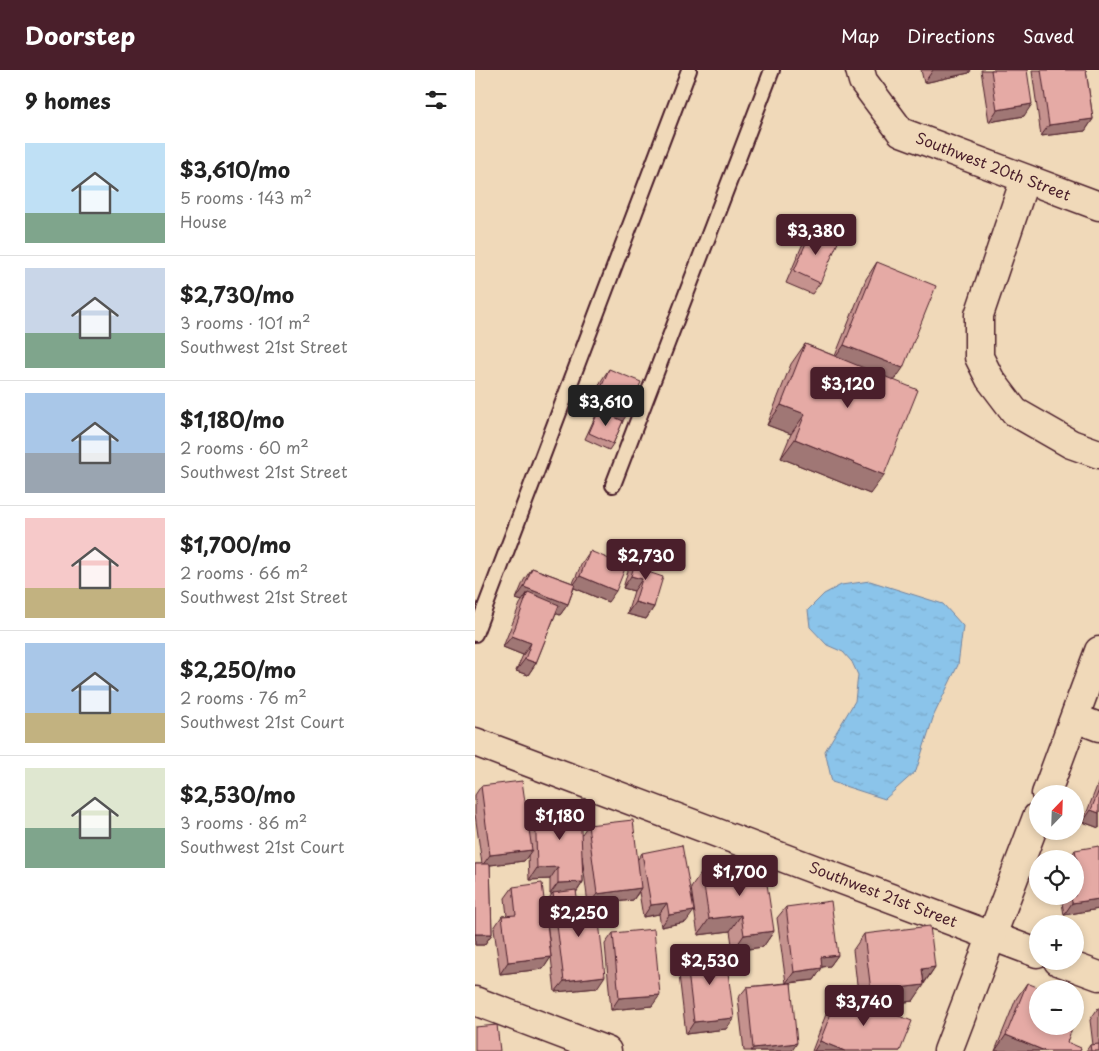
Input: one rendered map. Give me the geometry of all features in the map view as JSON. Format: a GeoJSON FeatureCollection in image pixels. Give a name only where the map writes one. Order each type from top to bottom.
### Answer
{"type":"FeatureCollection","features":[{"type":"Feature","properties":{"kind":"street","name":"Southwest 20th Street"},"geometry":{"type":"LineString","coordinates":[[861,70],[863,81],[901,132],[1099,206]]}},
{"type":"Feature","properties":{"kind":"street"},"geometry":{"type":"LineString","coordinates":[[1025,178],[979,314],[979,357],[990,379],[1015,412],[1071,444],[1099,454]]}},
{"type":"Feature","properties":{"kind":"street"},"geometry":{"type":"LineString","coordinates":[[1051,785],[1087,722],[1099,651]]}},
{"type":"Feature","properties":{"kind":"street","name":"Southwest 21st Street"},"geometry":{"type":"LineString","coordinates":[[475,742],[1029,951]]}},
{"type":"Feature","properties":{"kind":"street"},"geometry":{"type":"LineString","coordinates":[[948,1051],[1029,837]]}},
{"type":"Feature","properties":{"kind":"street"},"geometry":{"type":"LineString","coordinates":[[1083,970],[1099,976]]}},
{"type":"Feature","properties":{"kind":"street"},"geometry":{"type":"LineString","coordinates":[[475,1001],[607,1051]]}},
{"type":"Feature","properties":{"kind":"lane"},"geometry":{"type":"LineString","coordinates":[[475,634],[689,70]]}},
{"type":"Feature","properties":{"kind":"lane"},"geometry":{"type":"LineString","coordinates":[[613,485],[772,70]]}},
{"type":"Feature","properties":{"kind":"water"},"geometry":{"type":"Polygon","coordinates":[[[870,581],[943,604],[963,626],[958,665],[934,715],[916,771],[885,799],[832,782],[825,751],[855,701],[858,675],[852,662],[843,652],[827,645],[810,627],[808,610],[824,594],[841,585],[870,581]]]}},
{"type":"Feature","properties":{"kind":"building"},"geometry":{"type":"Polygon","coordinates":[[[991,70],[1027,70],[1032,104],[997,110],[991,70]]]}},
{"type":"Feature","properties":{"kind":"building"},"geometry":{"type":"Polygon","coordinates":[[[1041,70],[1086,70],[1093,119],[1049,125],[1041,70]]]}},
{"type":"Feature","properties":{"kind":"building"},"geometry":{"type":"Polygon","coordinates":[[[812,229],[839,240],[820,283],[794,271],[812,229]]]}},
{"type":"Feature","properties":{"kind":"building"},"geometry":{"type":"Polygon","coordinates":[[[877,262],[936,286],[903,368],[844,345],[877,262]]]}},
{"type":"Feature","properties":{"kind":"building"},"geometry":{"type":"Polygon","coordinates":[[[805,344],[918,390],[884,475],[795,439],[805,414],[781,405],[805,344]]]}},
{"type":"Feature","properties":{"kind":"building"},"geometry":{"type":"Polygon","coordinates":[[[609,369],[641,382],[628,413],[596,400],[609,369]]]}},
{"type":"Feature","properties":{"kind":"building"},"geometry":{"type":"Polygon","coordinates":[[[599,410],[623,421],[613,444],[589,433],[599,410]]]}},
{"type":"Feature","properties":{"kind":"building"},"geometry":{"type":"Polygon","coordinates":[[[590,551],[626,566],[616,591],[580,576],[590,551]]]}},
{"type":"Feature","properties":{"kind":"building"},"geometry":{"type":"Polygon","coordinates":[[[638,553],[652,557],[648,572],[663,577],[654,607],[635,602],[642,579],[631,576],[638,553]]]}},
{"type":"Feature","properties":{"kind":"building"},"geometry":{"type":"Polygon","coordinates":[[[532,568],[575,584],[568,604],[524,587],[532,568]]]}},
{"type":"Feature","properties":{"kind":"building"},"geometry":{"type":"Polygon","coordinates":[[[528,592],[559,605],[536,663],[525,659],[531,643],[512,636],[528,592]]]}},
{"type":"Feature","properties":{"kind":"building"},"geometry":{"type":"Polygon","coordinates":[[[522,781],[532,850],[490,855],[481,786],[522,781]]]}},
{"type":"Feature","properties":{"kind":"building"},"geometry":{"type":"Polygon","coordinates":[[[1099,790],[1099,813],[1091,810],[1099,790]]]}},
{"type":"Feature","properties":{"kind":"building"},"geometry":{"type":"Polygon","coordinates":[[[580,804],[583,882],[558,883],[558,867],[537,868],[535,805],[580,804]]]}},
{"type":"Feature","properties":{"kind":"building"},"geometry":{"type":"Polygon","coordinates":[[[633,820],[641,888],[597,894],[588,825],[633,820]]]}},
{"type":"Feature","properties":{"kind":"building"},"geometry":{"type":"Polygon","coordinates":[[[682,845],[694,911],[669,915],[667,903],[651,905],[642,853],[682,845]]]}},
{"type":"Feature","properties":{"kind":"building"},"geometry":{"type":"Polygon","coordinates":[[[1099,846],[1099,899],[1084,901],[1084,850],[1075,850],[1099,846]]]}},
{"type":"Feature","properties":{"kind":"building"},"geometry":{"type":"Polygon","coordinates":[[[475,864],[490,864],[492,934],[475,934],[475,864]]]}},
{"type":"Feature","properties":{"kind":"building"},"geometry":{"type":"Polygon","coordinates":[[[764,864],[774,931],[744,935],[741,915],[709,919],[702,872],[764,864]]]}},
{"type":"Feature","properties":{"kind":"building"},"geometry":{"type":"Polygon","coordinates":[[[542,883],[551,957],[508,962],[502,916],[516,915],[513,887],[542,883]]]}},
{"type":"Feature","properties":{"kind":"building"},"geometry":{"type":"Polygon","coordinates":[[[576,890],[578,906],[597,904],[605,976],[564,981],[553,893],[576,890]]]}},
{"type":"Feature","properties":{"kind":"building"},"geometry":{"type":"Polygon","coordinates":[[[831,901],[838,955],[821,957],[822,968],[794,972],[786,907],[831,901]]]}},
{"type":"Feature","properties":{"kind":"building"},"geometry":{"type":"Polygon","coordinates":[[[930,926],[935,967],[922,969],[924,985],[871,991],[864,934],[930,926]]]}},
{"type":"Feature","properties":{"kind":"building"},"geometry":{"type":"Polygon","coordinates":[[[654,929],[660,995],[619,998],[613,933],[654,929]]]}},
{"type":"Feature","properties":{"kind":"building"},"geometry":{"type":"Polygon","coordinates":[[[725,950],[734,1018],[694,1022],[686,955],[725,950]]]}},
{"type":"Feature","properties":{"kind":"building"},"geometry":{"type":"Polygon","coordinates":[[[791,983],[797,1043],[753,1048],[747,987],[791,983]]]}},
{"type":"Feature","properties":{"kind":"building"},"geometry":{"type":"Polygon","coordinates":[[[1027,983],[1029,984],[1029,1035],[1070,1035],[1067,1042],[1081,1048],[1080,1051],[1045,1051],[1006,1035],[1027,983]]]}},
{"type":"Feature","properties":{"kind":"building"},"geometry":{"type":"Polygon","coordinates":[[[839,993],[912,1021],[900,1051],[845,1051],[820,1041],[839,993]]]}},
{"type":"Feature","properties":{"kind":"building"},"geometry":{"type":"Polygon","coordinates":[[[497,1025],[500,1051],[475,1051],[475,1027],[497,1025]]]}},
{"type":"Feature","properties":{"kind":"building"},"geometry":{"type":"Polygon","coordinates":[[[1099,1044],[1099,1051],[1091,1051],[1090,1045],[1099,1044]]]}}]}
